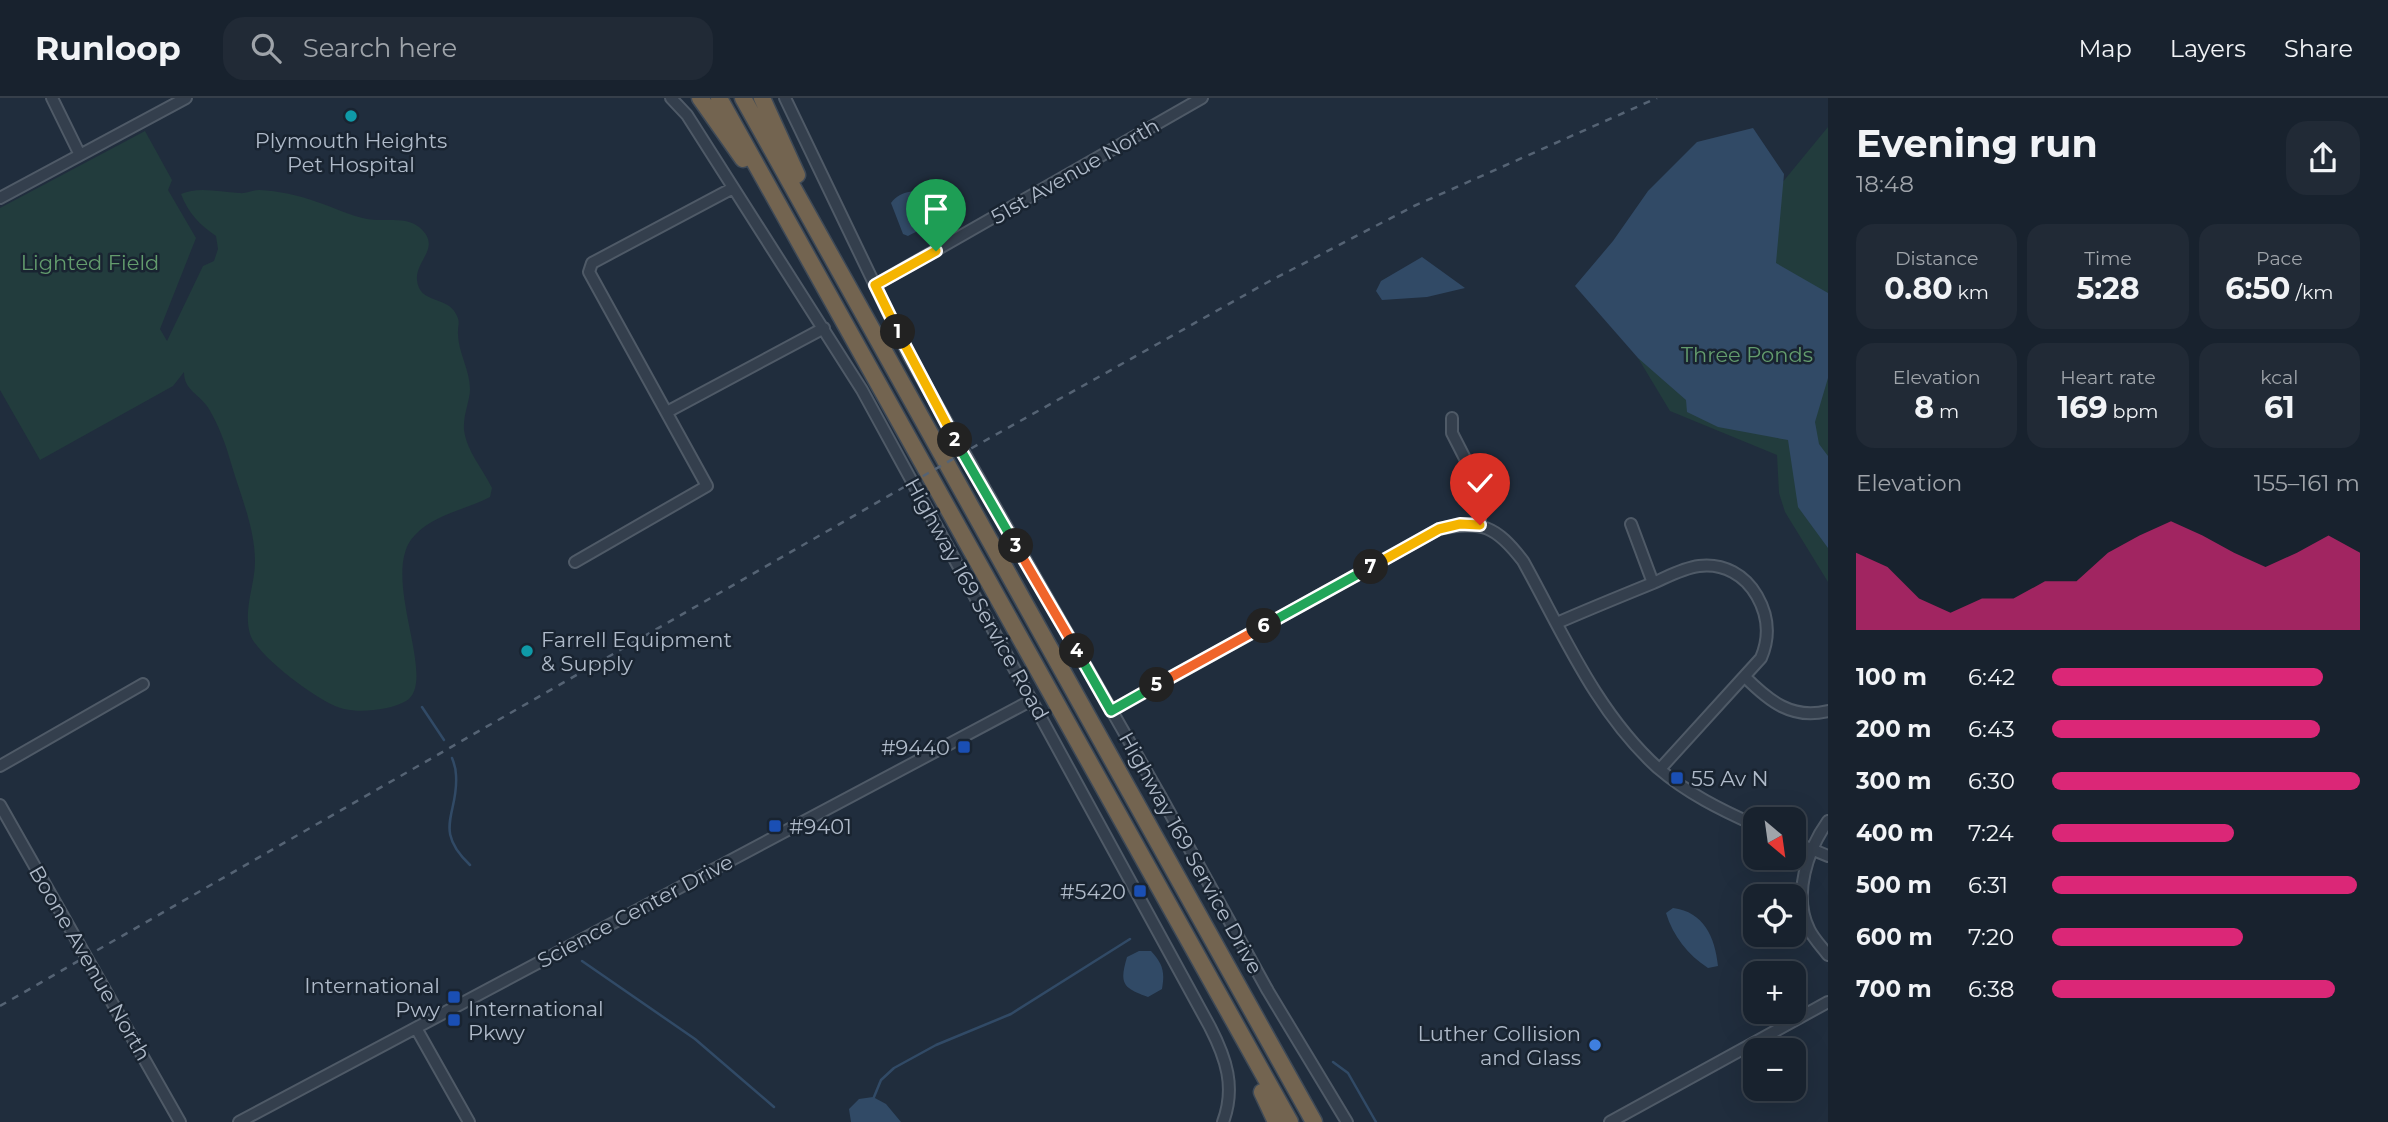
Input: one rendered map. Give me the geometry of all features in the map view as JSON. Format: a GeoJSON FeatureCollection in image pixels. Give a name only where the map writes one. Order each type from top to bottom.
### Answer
{"type":"FeatureCollection","features":[{"type":"Feature","properties":{"kind":"highway"},"geometry":{"type":"LineString","coordinates":[[700,98],[797,237]]}},
{"type":"Feature","properties":{"kind":"highway"},"geometry":{"type":"LineString","coordinates":[[719,98],[1290,1122]]}},
{"type":"Feature","properties":{"kind":"highway"},"geometry":{"type":"LineString","coordinates":[[743,98],[1314,1122]]}},
{"type":"Feature","properties":{"kind":"highway"},"geometry":{"type":"LineString","coordinates":[[762,98],[818,218],[829,251]]}},
{"type":"Feature","properties":{"kind":"highway"},"geometry":{"type":"LineString","coordinates":[[1227,1009],[1276,1122]]}},
{"type":"Feature","properties":{"kind":"highway"},"geometry":{"type":"LineString","coordinates":[[1262,1028],[1322,1122]]}},
{"type":"Feature","properties":{"kind":"street"},"geometry":{"type":"LineString","coordinates":[[52,98],[80,155]]}},
{"type":"Feature","properties":{"kind":"street","name":"Highway 169 Service Road"},"geometry":{"type":"LineString","coordinates":[[671,98],[687,115],[862,390],[1220,1046],[1230,1083],[1223,1122]]}},
{"type":"Feature","properties":{"kind":"street","name":"Highway 169 Service Drive"},"geometry":{"type":"LineString","coordinates":[[785,98],[928,391],[1268,991],[1347,1122]]}},
{"type":"Feature","properties":{"kind":"street","name":"51st Avenue North"},"geometry":{"type":"LineString","coordinates":[[875,285],[1202,98]]}},
{"type":"Feature","properties":{"kind":"street"},"geometry":{"type":"LineString","coordinates":[[0,198],[181,99]]}},
{"type":"Feature","properties":{"kind":"street"},"geometry":{"type":"LineString","coordinates":[[575,562],[707,486],[589,272],[589,267],[592,262],[733,188]]}},
{"type":"Feature","properties":{"kind":"street"},"geometry":{"type":"LineString","coordinates":[[667,412],[824,328]]}},
{"type":"Feature","properties":{"kind":"street"},"geometry":{"type":"LineString","coordinates":[[1452,418],[1452,433],[1480,488],[1480,525]]}},
{"type":"Feature","properties":{"kind":"street"},"geometry":{"type":"LineString","coordinates":[[1111,711],[1439,529],[1460,524],[1480,525],[1496,533],[1516,552],[1609,714],[1630,740],[1660,769],[1703,799],[1743,819]]}},
{"type":"Feature","properties":{"kind":"street"},"geometry":{"type":"LineString","coordinates":[[1631,524],[1653,583]]}},
{"type":"Feature","properties":{"kind":"street"},"geometry":{"type":"LineString","coordinates":[[1557,623],[1685,570],[1705,566],[1727,569],[1747,582],[1763,609],[1768,636],[1761,659],[1660,769]]}},
{"type":"Feature","properties":{"kind":"street"},"geometry":{"type":"LineString","coordinates":[[1745,677],[1772,702],[1787,710],[1804,713],[1828,711]]}},
{"type":"Feature","properties":{"kind":"street"},"geometry":{"type":"LineString","coordinates":[[0,766],[143,684]]}},
{"type":"Feature","properties":{"kind":"street","name":"Science Center Drive"},"geometry":{"type":"LineString","coordinates":[[239,1122],[1032,700]]}},
{"type":"Feature","properties":{"kind":"street","name":"Boone Avenue North"},"geometry":{"type":"LineString","coordinates":[[0,805],[180,1122]]}},
{"type":"Feature","properties":{"kind":"street"},"geometry":{"type":"LineString","coordinates":[[1828,821],[1812,850],[1804,875],[1802,904],[1808,929],[1828,955]]}},
{"type":"Feature","properties":{"kind":"street"},"geometry":{"type":"LineString","coordinates":[[1806,847],[1828,856]]}},
{"type":"Feature","properties":{"kind":"street"},"geometry":{"type":"LineString","coordinates":[[1610,1122],[1828,1002]]}},
{"type":"Feature","properties":{"kind":"street"},"geometry":{"type":"LineString","coordinates":[[416,1027],[469,1122]]}},
{"type":"Feature","properties":{"kind":"green space","name":"Three Ponds"},"geometry":{"type":"Polygon","coordinates":[[[1828,127],[1828,582],[1785,512],[1779,493],[1777,455],[1670,411],[1638,358],[1828,127]]]}},
{"type":"Feature","properties":{"kind":"green space","name":"Lighted Field"},"geometry":{"type":"Polygon","coordinates":[[[145,131],[172,180],[168,190],[196,238],[160,329],[167,341],[203,266],[214,261],[218,249],[216,236],[195,218],[181,194],[202,190],[281,192],[361,218],[408,222],[426,234],[428,247],[417,273],[419,288],[428,297],[448,305],[458,318],[459,346],[470,389],[464,430],[472,453],[492,488],[490,497],[441,517],[423,528],[415,535],[405,552],[402,574],[404,599],[416,672],[415,690],[406,701],[384,709],[344,709],[321,699],[291,678],[255,643],[248,625],[255,561],[250,524],[227,449],[213,415],[187,384],[184,372],[173,386],[40,460],[0,390],[0,208],[145,131]]]}},
{"type":"Feature","properties":{"kind":"water"},"geometry":{"type":"Polygon","coordinates":[[[1753,128],[1784,174],[1776,263],[1828,293],[1828,378],[1815,422],[1819,444],[1828,456],[1828,548],[1798,507],[1788,440],[1718,427],[1687,412],[1686,400],[1638,358],[1575,286],[1613,241],[1648,191],[1697,142],[1753,128]]]}},
{"type":"Feature","properties":{"kind":"water"},"geometry":{"type":"Polygon","coordinates":[[[933,190],[941,203],[935,217],[915,233],[908,236],[903,234],[891,203],[905,193],[933,190]]]}},
{"type":"Feature","properties":{"kind":"water"},"geometry":{"type":"Polygon","coordinates":[[[1422,257],[1465,288],[1427,297],[1382,300],[1376,291],[1381,281],[1422,257]]]}},
{"type":"Feature","properties":{"kind":"water"},"geometry":{"type":"Polygon","coordinates":[[[1673,908],[1684,910],[1700,920],[1711,936],[1718,966],[1708,968],[1682,944],[1666,913],[1673,908]]]}},
{"type":"Feature","properties":{"kind":"water"},"geometry":{"type":"Polygon","coordinates":[[[1139,951],[1151,951],[1161,964],[1163,973],[1162,989],[1148,997],[1128,988],[1124,979],[1127,957],[1139,951]]]}},
{"type":"Feature","properties":{"kind":"water"},"geometry":{"type":"Polygon","coordinates":[[[873,1097],[886,1104],[901,1122],[851,1122],[849,1109],[859,1099],[873,1097]]]}},
{"type":"Feature","properties":{"kind":"waterway"},"geometry":{"type":"LineString","coordinates":[[422,707],[444,740]]}},
{"type":"Feature","properties":{"kind":"waterway"},"geometry":{"type":"LineString","coordinates":[[452,758],[456,771],[456,789],[450,831],[452,841],[470,865]]}},
{"type":"Feature","properties":{"kind":"waterway"},"geometry":{"type":"LineString","coordinates":[[874,1097],[881,1080],[894,1068],[936,1045],[1011,1014],[1130,939]]}},
{"type":"Feature","properties":{"kind":"waterway"},"geometry":{"type":"LineString","coordinates":[[582,961],[695,1039],[774,1107]]}},
{"type":"Feature","properties":{"kind":"waterway"},"geometry":{"type":"LineString","coordinates":[[1333,1062],[1348,1073],[1376,1122]]}},
{"type":"Feature","properties":{"kind":"railway"},"geometry":{"type":"LineString","coordinates":[[0,1006],[972,448],[1268,282],[1414,206],[1657,98]]}},
{"type":"Feature","properties":{"kind":"place","name":"Plymouth Heights Pet Hospital"},"geometry":{"type":"Point","coordinates":[351,116]}},
{"type":"Feature","properties":{"kind":"place","name":"Farrell Equipment & Supply"},"geometry":{"type":"Point","coordinates":[527,651]}},
{"type":"Feature","properties":{"kind":"place","name":"#9440"},"geometry":{"type":"Point","coordinates":[964,747]}},
{"type":"Feature","properties":{"kind":"place","name":"55 Av N"},"geometry":{"type":"Point","coordinates":[1677,778]}},
{"type":"Feature","properties":{"kind":"place","name":"#9401"},"geometry":{"type":"Point","coordinates":[775,826]}},
{"type":"Feature","properties":{"kind":"place","name":"#5420"},"geometry":{"type":"Point","coordinates":[1140,891]}},
{"type":"Feature","properties":{"kind":"place","name":"International Pwy"},"geometry":{"type":"Point","coordinates":[454,997]}},
{"type":"Feature","properties":{"kind":"place","name":"International Pkwy"},"geometry":{"type":"Point","coordinates":[454,1020]}},
{"type":"Feature","properties":{"kind":"place","name":"Luther Collision and Glass"},"geometry":{"type":"Point","coordinates":[1595,1045]}},
{"type":"Feature","properties":{"kind":"route"},"geometry":{"type":"LineString","coordinates":[[936,251],[875,285],[909,356],[961,450],[1111,711],[1439,529],[1460,524],[1480,525]]}}]}
